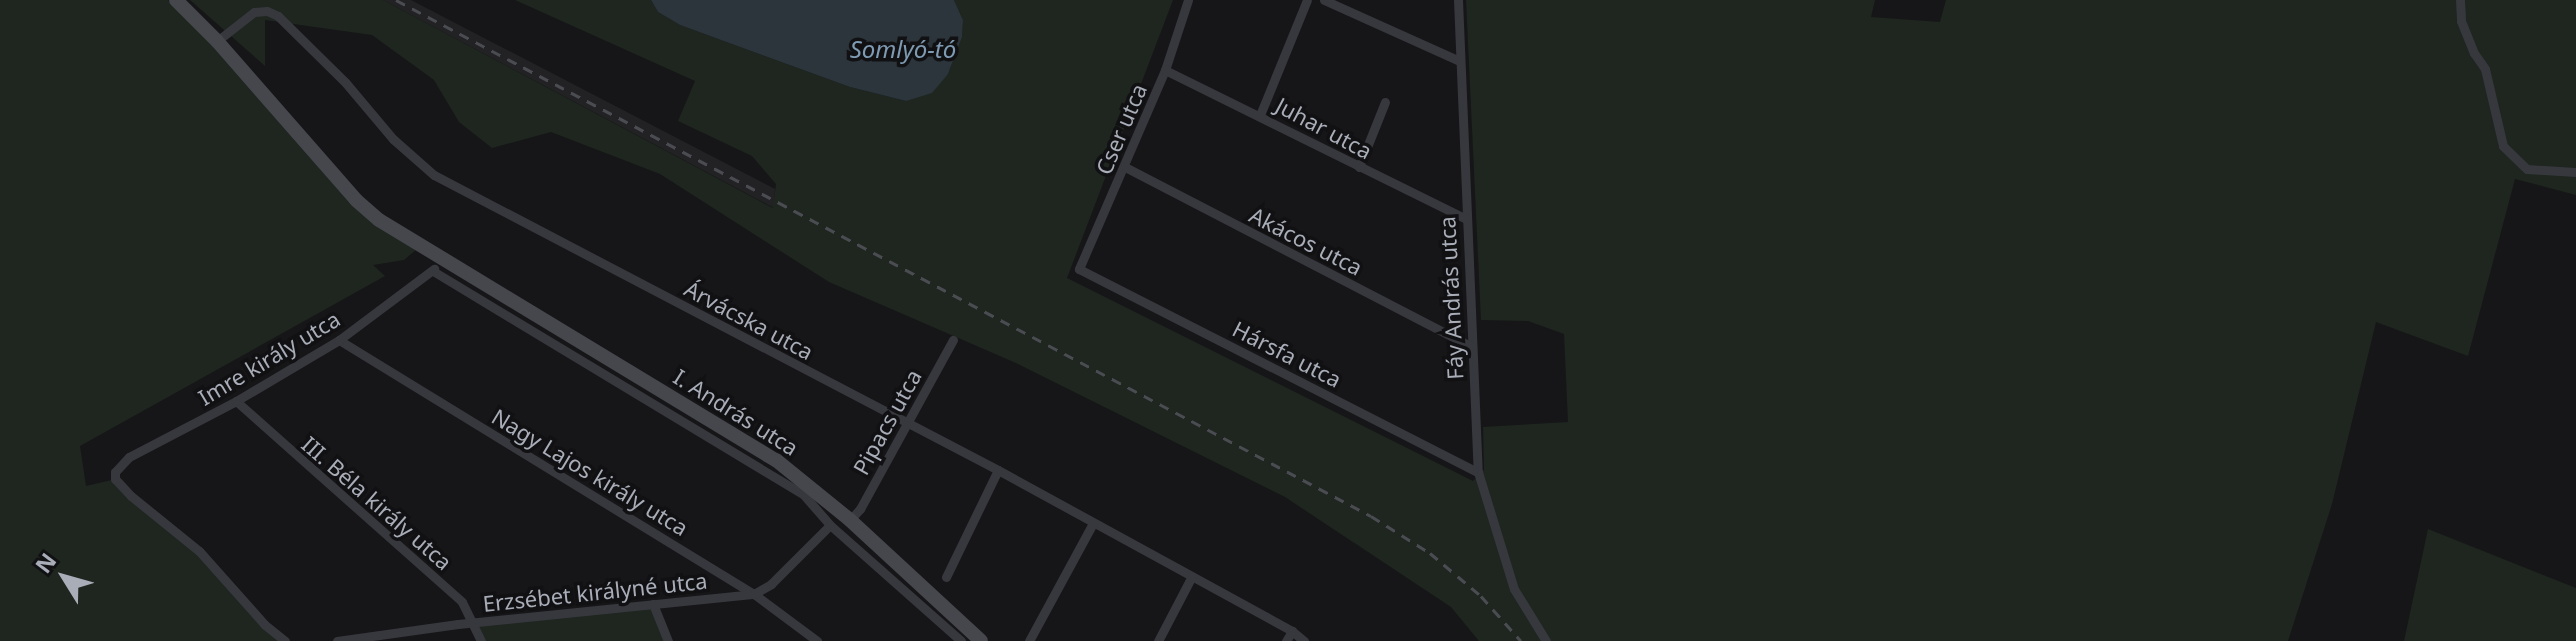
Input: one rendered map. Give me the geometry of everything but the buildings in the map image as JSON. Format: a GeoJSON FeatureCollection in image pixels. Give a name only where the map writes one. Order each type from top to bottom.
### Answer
{"type":"FeatureCollection","features":[{"type":"Feature","properties":{"kind":"main road"},"geometry":{"type":"LineString","coordinates":[[176,0],[217,41],[356,200],[436,265]]}},
{"type":"Feature","properties":{"kind":"main road","name":"I. András utca"},"geometry":{"type":"LineString","coordinates":[[436,265],[748,442],[809,485],[850,520],[981,641]]}},
{"type":"Feature","properties":{"kind":"street","name":"Cser utca"},"geometry":{"type":"LineString","coordinates":[[1079,269],[1165,70],[1188,0]]}},
{"type":"Feature","properties":{"kind":"street"},"geometry":{"type":"LineString","coordinates":[[1260,115],[1307,0]]}},
{"type":"Feature","properties":{"kind":"street"},"geometry":{"type":"LineString","coordinates":[[1324,0],[1460,61]]}},
{"type":"Feature","properties":{"kind":"street","name":"Fáy András utca"},"geometry":{"type":"LineString","coordinates":[[1458,0],[1478,472],[1514,589],[1546,641]]}},
{"type":"Feature","properties":{"kind":"street"},"geometry":{"type":"LineString","coordinates":[[2460,3],[2465,32],[2485,69],[2503,146],[2527,169],[2576,172]]}},
{"type":"Feature","properties":{"kind":"street","name":"Árvácska utca"},"geometry":{"type":"LineString","coordinates":[[217,41],[254,12],[267,11],[278,16],[345,82],[393,139],[434,175],[998,470],[1292,631],[1304,641]]}},
{"type":"Feature","properties":{"kind":"street","name":"Juhar utca"},"geometry":{"type":"LineString","coordinates":[[1165,70],[1465,218]]}},
{"type":"Feature","properties":{"kind":"street"},"geometry":{"type":"LineString","coordinates":[[1359,167],[1385,102]]}},
{"type":"Feature","properties":{"kind":"street","name":"Akácos utca"},"geometry":{"type":"LineString","coordinates":[[1125,167],[1471,346]]}},
{"type":"Feature","properties":{"kind":"street","name":"Imre király utca"},"geometry":{"type":"LineString","coordinates":[[285,641],[265,625],[199,551],[137,503],[115,479],[115,472],[129,457],[236,401],[339,340],[436,265]]}},
{"type":"Feature","properties":{"kind":"street","name":"I. András utca"},"geometry":{"type":"LineString","coordinates":[[436,265],[803,494],[830,525],[961,641]]}},
{"type":"Feature","properties":{"kind":"street","name":"Hársfa utca"},"geometry":{"type":"LineString","coordinates":[[1079,269],[1478,472]]}},
{"type":"Feature","properties":{"kind":"street","name":"Nagy Lajos király utca"},"geometry":{"type":"LineString","coordinates":[[339,340],[754,594],[817,641]]}},
{"type":"Feature","properties":{"kind":"street","name":"Pipacs utca"},"geometry":{"type":"LineString","coordinates":[[850,520],[860,509],[953,340]]}},
{"type":"Feature","properties":{"kind":"street","name":"III. Béla király utca"},"geometry":{"type":"LineString","coordinates":[[236,401],[462,602],[481,641]]}},
{"type":"Feature","properties":{"kind":"street"},"geometry":{"type":"LineString","coordinates":[[946,577],[998,470]]}},
{"type":"Feature","properties":{"kind":"street"},"geometry":{"type":"LineString","coordinates":[[1029,641],[1093,523]]}},
{"type":"Feature","properties":{"kind":"street"},"geometry":{"type":"LineString","coordinates":[[754,594],[771,584],[830,525]]}},
{"type":"Feature","properties":{"kind":"street"},"geometry":{"type":"LineString","coordinates":[[1158,641],[1192,576]]}},
{"type":"Feature","properties":{"kind":"street","name":"Erzsébet királyné utca"},"geometry":{"type":"LineString","coordinates":[[337,641],[473,622],[754,594]]}},
{"type":"Feature","properties":{"kind":"street"},"geometry":{"type":"LineString","coordinates":[[653,604],[668,641]]}},
{"type":"Feature","properties":{"kind":"street"},"geometry":{"type":"LineString","coordinates":[[1286,641],[1292,631]]}},
{"type":"Feature","properties":{"kind":"shaded area"},"geometry":{"type":"Polygon","coordinates":[[[0,0],[168,0],[225,56],[357,205],[418,248],[404,260],[373,265],[385,276],[80,446],[86,486],[116,479],[199,551],[285,641],[0,641],[0,0]]]}},
{"type":"Feature","properties":{"kind":"shaded area"},"geometry":{"type":"Polygon","coordinates":[[[190,0],[383,0],[773,208],[776,184],[752,156],[678,121],[695,81],[515,0],[651,0],[658,12],[680,25],[850,87],[906,101],[948,74],[962,36],[963,20],[954,0],[1173,0],[1067,278],[1473,481],[1484,470],[1483,427],[1568,422],[1564,334],[1528,321],[1481,320],[1466,0],[1875,0],[1871,17],[1940,22],[1946,0],[2576,0],[2576,195],[2515,179],[2468,356],[2376,322],[2332,504],[2288,641],[1479,641],[1451,607],[1285,497],[1016,363],[829,282],[660,174],[551,132],[492,148],[459,122],[434,80],[372,35],[265,20],[265,66],[190,0]]]}},
{"type":"Feature","properties":{"kind":"shaded area"},"geometry":{"type":"Polygon","coordinates":[[[383,0],[411,0],[775,189],[774,208],[383,0]]]}},
{"type":"Feature","properties":{"kind":"shaded area"},"geometry":{"type":"Polygon","coordinates":[[[2428,529],[2576,588],[2576,641],[2404,641],[2428,529]]]}},
{"type":"Feature","properties":{"kind":"shaded area"},"geometry":{"type":"Polygon","coordinates":[[[653,604],[668,641],[481,641],[474,622],[653,604]]]}},
{"type":"Feature","properties":{"kind":"water","name":"Somlyó-tó"},"geometry":{"type":"Polygon","coordinates":[[[651,0],[954,0],[963,20],[962,37],[948,74],[932,93],[906,101],[850,87],[680,25],[658,12],[651,0]]]}},
{"type":"Feature","properties":{"kind":"railway"},"geometry":{"type":"LineString","coordinates":[[396,0],[1371,516],[1430,553],[1481,596],[1521,641]]}}]}
